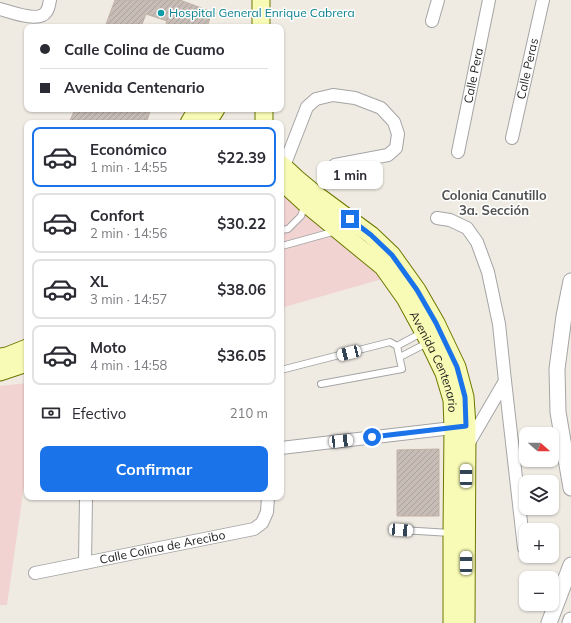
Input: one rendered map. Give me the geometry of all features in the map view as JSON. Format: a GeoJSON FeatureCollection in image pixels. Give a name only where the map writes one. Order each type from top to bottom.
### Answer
{"type":"FeatureCollection","features":[{"type":"Feature","properties":{"kind":"main road"},"geometry":{"type":"LineString","coordinates":[[249,24],[261,3]]}},
{"type":"Feature","properties":{"kind":"main road"},"geometry":{"type":"LineString","coordinates":[[261,3],[261,24]]}},
{"type":"Feature","properties":{"kind":"main road","name":"Avenida Centenario"},"geometry":{"type":"LineString","coordinates":[[284,175],[296,178],[371,235],[392,255],[417,290],[432,333]]}},
{"type":"Feature","properties":{"kind":"main road","name":"Avenida Centenario"},"geometry":{"type":"LineString","coordinates":[[284,177],[305,203],[383,267],[457,367],[465,397],[453,464],[466,623]]}},
{"type":"Feature","properties":{"kind":"main road"},"geometry":{"type":"LineString","coordinates":[[0,357],[7,356],[24,349]]}},
{"type":"Feature","properties":{"kind":"main road"},"geometry":{"type":"LineString","coordinates":[[0,372],[24,364]]}},
{"type":"Feature","properties":{"kind":"main road","name":"Avenida Centenario"},"geometry":{"type":"LineString","coordinates":[[452,623],[466,447],[460,427]]}},
{"type":"Feature","properties":{"kind":"street"},"geometry":{"type":"LineString","coordinates":[[0,9],[34,18],[46,14],[50,0]]}},
{"type":"Feature","properties":{"kind":"street"},"geometry":{"type":"LineString","coordinates":[[432,21],[438,0]]}},
{"type":"Feature","properties":{"kind":"street","name":"Calle Pera"},"geometry":{"type":"LineString","coordinates":[[458,152],[489,0]]}},
{"type":"Feature","properties":{"kind":"street","name":"Calle Peras"},"geometry":{"type":"LineString","coordinates":[[512,138],[543,0]]}},
{"type":"Feature","properties":{"kind":"street"},"geometry":{"type":"LineString","coordinates":[[284,169],[307,107],[316,99],[333,95],[355,98],[381,108],[394,122],[398,134],[396,148],[388,155],[334,165]]}},
{"type":"Feature","properties":{"kind":"street"},"geometry":{"type":"LineString","coordinates":[[437,218],[450,220],[467,228],[477,242],[488,272],[500,324],[521,523]]}},
{"type":"Feature","properties":{"kind":"street"},"geometry":{"type":"LineString","coordinates":[[571,280],[564,316],[558,369],[558,412],[571,488]]}},
{"type":"Feature","properties":{"kind":"street"},"geometry":{"type":"LineString","coordinates":[[453,464],[466,447],[505,381]]}},
{"type":"Feature","properties":{"kind":"street"},"geometry":{"type":"LineString","coordinates":[[284,448],[460,427]]}},
{"type":"Feature","properties":{"kind":"street"},"geometry":{"type":"LineString","coordinates":[[85,563],[86,500]]}},
{"type":"Feature","properties":{"kind":"street","name":"Calle Colina de Arecibo"},"geometry":{"type":"LineString","coordinates":[[35,574],[254,529],[262,523],[267,512],[268,500]]}},
{"type":"Feature","properties":{"kind":"street"},"geometry":{"type":"LineString","coordinates":[[549,623],[565,601],[571,565]]}},
{"type":"Feature","properties":{"kind":"lane"},"geometry":{"type":"LineString","coordinates":[[284,230],[288,229],[301,216],[305,203]]}},
{"type":"Feature","properties":{"kind":"lane"},"geometry":{"type":"LineString","coordinates":[[284,244],[339,230]]}},
{"type":"Feature","properties":{"kind":"lane"},"geometry":{"type":"LineString","coordinates":[[397,346],[432,333]]}},
{"type":"Feature","properties":{"kind":"lane"},"geometry":{"type":"LineString","coordinates":[[400,357],[432,333]]}},
{"type":"Feature","properties":{"kind":"lane"},"geometry":{"type":"LineString","coordinates":[[284,369],[390,342],[397,346],[402,369],[321,384]]}},
{"type":"Feature","properties":{"kind":"lane"},"geometry":{"type":"LineString","coordinates":[[401,530],[459,533]]}},
{"type":"Feature","properties":{"kind":"shaded area"},"geometry":{"type":"Polygon","coordinates":[[[284,196],[321,225],[382,279],[284,307],[284,196]]]}},
{"type":"Feature","properties":{"kind":"shaded area"},"geometry":{"type":"Polygon","coordinates":[[[24,383],[24,486],[7,605],[0,605],[0,386],[24,383]]]}},
{"type":"Feature","properties":{"kind":"building","name":"Hospital General Enrique Cabrera"},"geometry":{"type":"Polygon","coordinates":[[[115,0],[180,0],[212,12],[208,24],[166,24],[167,21],[146,14],[142,24],[106,24],[115,0]]]}},
{"type":"Feature","properties":{"kind":"building"},"geometry":{"type":"Polygon","coordinates":[[[74,112],[150,112],[147,120],[70,120],[74,112]]]}},
{"type":"Feature","properties":{"kind":"building"},"geometry":{"type":"Polygon","coordinates":[[[439,449],[439,516],[397,516],[397,450],[439,449]]]}},
{"type":"Feature","properties":{"kind":"place","name":"Hospital General Enrique Cabrera"},"geometry":{"type":"Point","coordinates":[161,13]}},
{"type":"Feature","properties":{"kind":"district","name":"Colonia Canutillo 3a. Sección"},"geometry":{"type":"Point","coordinates":[494,202]}},
{"type":"Feature","properties":{"kind":"route"},"geometry":{"type":"LineString","coordinates":[[350,219],[371,235],[392,255],[417,290],[436,323],[457,367],[465,397],[466,426],[372,437]]}}]}
